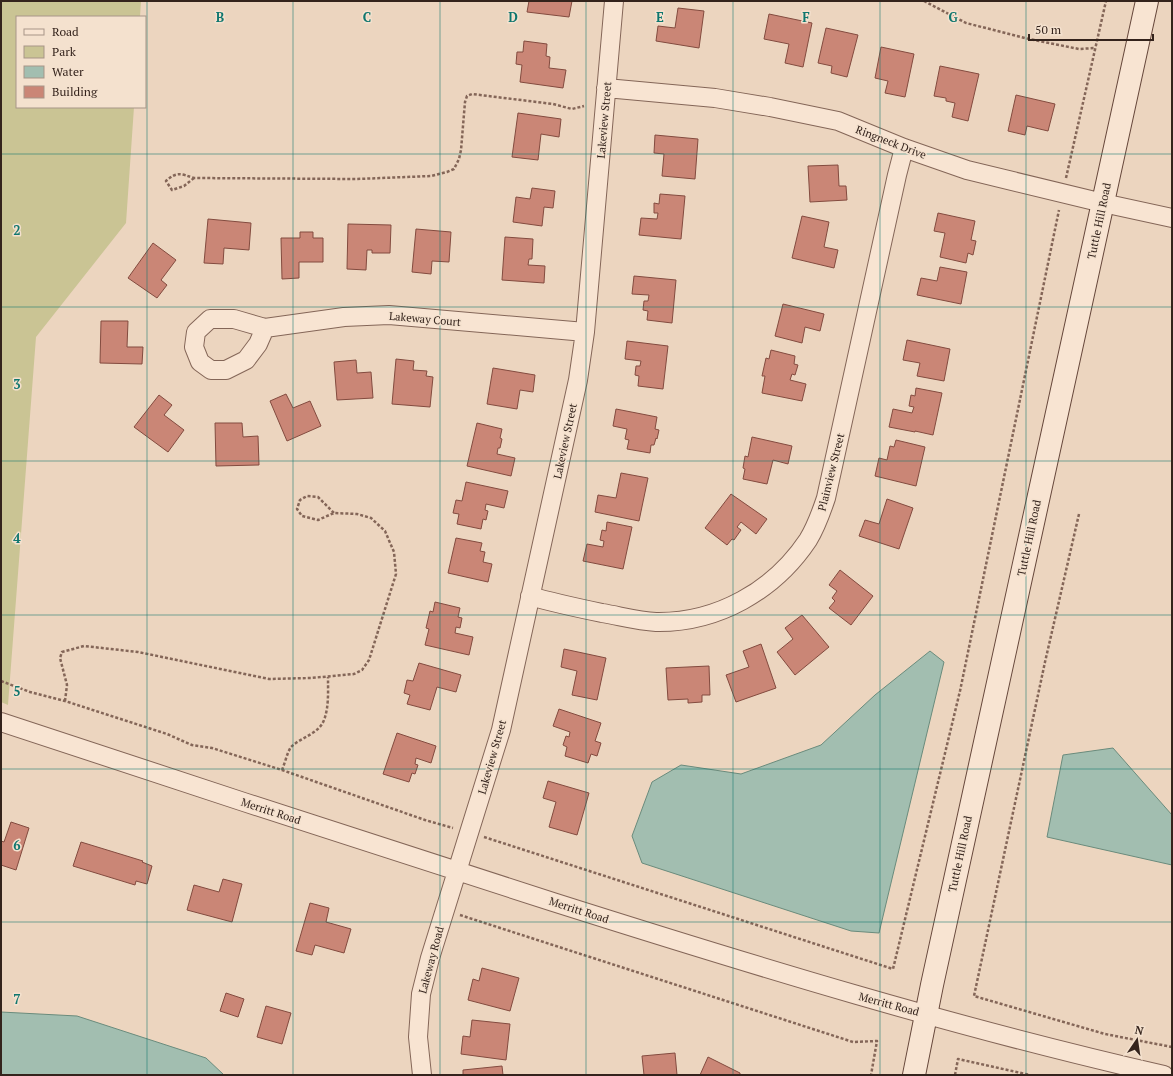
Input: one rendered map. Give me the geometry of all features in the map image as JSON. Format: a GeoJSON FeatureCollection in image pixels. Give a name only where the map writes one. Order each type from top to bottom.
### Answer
{"type":"FeatureCollection","features":[{"type":"Feature","properties":{"kind":"main road","name":"Tuttle Hill Road"},"geometry":{"type":"LineString","coordinates":[[914,1075],[926,1014],[1147,1]]}},
{"type":"Feature","properties":{"kind":"street","name":"Lakeview Street"},"geometry":{"type":"LineString","coordinates":[[458,872],[501,730],[578,380],[585,332],[614,1]]}},
{"type":"Feature","properties":{"kind":"street","name":"Ringneck Drive"},"geometry":{"type":"LineString","coordinates":[[606,88],[715,98],[770,107],[838,121],[904,148],[980,174],[1172,218]]}},
{"type":"Feature","properties":{"kind":"street","name":"Plainview Street"},"geometry":{"type":"LineString","coordinates":[[530,596],[644,621],[672,621],[688,619],[720,611],[748,598],[778,576],[794,558],[815,527],[826,498],[904,148]]}},
{"type":"Feature","properties":{"kind":"street","name":"Lakeway Court"},"geometry":{"type":"LineString","coordinates":[[265,328],[344,317],[389,315],[585,332]]}},
{"type":"Feature","properties":{"kind":"street","name":"Merritt Road"},"geometry":{"type":"LineString","coordinates":[[1,722],[458,872],[780,973],[875,1001],[1164,1075]]}},
{"type":"Feature","properties":{"kind":"street","name":"Lakeway Road"},"geometry":{"type":"LineString","coordinates":[[422,1075],[418,1037],[421,994],[430,958],[458,872]]}},
{"type":"Feature","properties":{"kind":"path"},"geometry":{"type":"LineString","coordinates":[[924,1],[966,23],[1029,39],[1079,49],[1095,48]]}},
{"type":"Feature","properties":{"kind":"path"},"geometry":{"type":"LineString","coordinates":[[1,681],[30,692],[65,701],[167,734],[192,745],[212,748],[282,770],[425,820],[470,832],[893,969],[960,691],[1063,193],[1106,1]]}},
{"type":"Feature","properties":{"kind":"path"},"geometry":{"type":"LineString","coordinates":[[194,178],[184,186],[172,190],[166,181],[172,175],[180,173],[194,178],[357,179],[431,176],[454,169],[459,159],[461,150],[464,102],[467,96],[472,94],[554,104],[572,109],[584,106]]}},
{"type":"Feature","properties":{"kind":"path"},"geometry":{"type":"LineString","coordinates":[[65,701],[67,685],[60,658],[62,652],[84,646],[138,652],[269,679],[328,677],[354,674],[362,670],[369,660],[396,574],[394,552],[385,532],[371,518],[357,514],[334,513],[318,520],[302,516],[297,509],[300,500],[307,496],[318,498],[334,513]]}},
{"type":"Feature","properties":{"kind":"path"},"geometry":{"type":"LineString","coordinates":[[1079,514],[1045,662],[974,996],[1105,1034],[1172,1047]]}},
{"type":"Feature","properties":{"kind":"path"},"geometry":{"type":"LineString","coordinates":[[282,770],[290,748],[314,732],[324,721],[327,707],[328,677]]}},
{"type":"Feature","properties":{"kind":"path"},"geometry":{"type":"LineString","coordinates":[[446,910],[853,1042],[877,1041],[871,1075]]}},
{"type":"Feature","properties":{"kind":"path"},"geometry":{"type":"LineString","coordinates":[[955,1075],[958,1059],[1030,1075]]}},
{"type":"Feature","properties":{"kind":"green space"},"geometry":{"type":"Polygon","coordinates":[[[1,1],[141,1],[140,16],[16,16],[16,108],[134,108],[126,223],[36,337],[8,705],[1,702],[1,1]]]}},
{"type":"Feature","properties":{"kind":"water"},"geometry":{"type":"Polygon","coordinates":[[[930,651],[944,662],[879,933],[851,931],[642,863],[632,836],[652,782],[681,765],[741,774],[821,745],[875,695],[930,651]]]}},
{"type":"Feature","properties":{"kind":"water"},"geometry":{"type":"Polygon","coordinates":[[[1113,748],[1172,815],[1172,865],[1047,837],[1063,755],[1113,748]]]}},
{"type":"Feature","properties":{"kind":"water"},"geometry":{"type":"Polygon","coordinates":[[[1,1012],[77,1016],[206,1058],[224,1075],[1,1075],[1,1012]]]}},
{"type":"Feature","properties":{"kind":"building"},"geometry":{"type":"Polygon","coordinates":[[[529,1],[572,1],[569,17],[527,12],[529,1]]]}},
{"type":"Feature","properties":{"kind":"building"},"geometry":{"type":"Polygon","coordinates":[[[678,8],[704,11],[699,48],[656,41],[658,26],[675,28],[678,8]]]}},
{"type":"Feature","properties":{"kind":"building"},"geometry":{"type":"Polygon","coordinates":[[[769,14],[812,23],[803,67],[785,63],[789,44],[764,39],[769,14]]]}},
{"type":"Feature","properties":{"kind":"building"},"geometry":{"type":"Polygon","coordinates":[[[826,28],[858,35],[847,77],[831,73],[832,66],[818,63],[826,28]]]}},
{"type":"Feature","properties":{"kind":"building"},"geometry":{"type":"Polygon","coordinates":[[[524,41],[547,44],[546,56],[550,57],[549,68],[566,70],[563,88],[520,82],[522,65],[516,64],[517,52],[523,52],[524,41]]]}},
{"type":"Feature","properties":{"kind":"building"},"geometry":{"type":"Polygon","coordinates":[[[881,47],[914,54],[905,97],[885,93],[888,81],[875,78],[881,47]]]}},
{"type":"Feature","properties":{"kind":"building"},"geometry":{"type":"Polygon","coordinates":[[[940,66],[979,74],[968,121],[952,117],[955,103],[946,101],[946,98],[934,96],[940,66]]]}},
{"type":"Feature","properties":{"kind":"building"},"geometry":{"type":"Polygon","coordinates":[[[1016,95],[1055,104],[1048,131],[1027,126],[1025,135],[1008,131],[1016,95]]]}},
{"type":"Feature","properties":{"kind":"building"},"geometry":{"type":"Polygon","coordinates":[[[518,113],[561,119],[559,137],[541,134],[538,160],[512,157],[518,113]]]}},
{"type":"Feature","properties":{"kind":"building"},"geometry":{"type":"Polygon","coordinates":[[[655,135],[698,139],[695,179],[662,176],[664,154],[654,153],[655,135]]]}},
{"type":"Feature","properties":{"kind":"building"},"geometry":{"type":"Polygon","coordinates":[[[838,165],[839,186],[846,186],[847,200],[810,202],[808,166],[838,165]]]}},
{"type":"Feature","properties":{"kind":"building"},"geometry":{"type":"Polygon","coordinates":[[[532,188],[555,191],[553,208],[544,207],[542,226],[513,222],[516,197],[530,199],[532,188]]]}},
{"type":"Feature","properties":{"kind":"building"},"geometry":{"type":"Polygon","coordinates":[[[660,194],[685,196],[681,239],[639,235],[641,218],[657,219],[658,213],[654,213],[654,203],[659,204],[660,194]]]}},
{"type":"Feature","properties":{"kind":"building"},"geometry":{"type":"Polygon","coordinates":[[[938,213],[975,221],[971,240],[976,241],[973,255],[968,253],[966,263],[940,257],[945,233],[934,231],[938,213]]]}},
{"type":"Feature","properties":{"kind":"building"},"geometry":{"type":"Polygon","coordinates":[[[802,216],[829,222],[824,247],[838,250],[834,268],[792,258],[802,216]]]}},
{"type":"Feature","properties":{"kind":"building"},"geometry":{"type":"Polygon","coordinates":[[[208,219],[251,223],[249,250],[224,248],[223,264],[204,263],[208,219]]]}},
{"type":"Feature","properties":{"kind":"building"},"geometry":{"type":"Polygon","coordinates":[[[348,224],[391,225],[390,253],[372,253],[372,250],[367,250],[366,270],[347,269],[348,224]]]}},
{"type":"Feature","properties":{"kind":"building"},"geometry":{"type":"Polygon","coordinates":[[[416,229],[451,232],[449,262],[432,261],[431,274],[412,272],[416,229]]]}},
{"type":"Feature","properties":{"kind":"building"},"geometry":{"type":"Polygon","coordinates":[[[300,232],[313,232],[313,238],[323,238],[323,262],[299,262],[299,278],[282,279],[281,238],[300,238],[300,232]]]}},
{"type":"Feature","properties":{"kind":"building"},"geometry":{"type":"Polygon","coordinates":[[[505,237],[533,239],[532,259],[529,259],[528,265],[545,266],[544,283],[502,280],[505,237]]]}},
{"type":"Feature","properties":{"kind":"building"},"geometry":{"type":"Polygon","coordinates":[[[153,243],[176,260],[161,280],[167,285],[157,298],[128,278],[153,243]]]}},
{"type":"Feature","properties":{"kind":"building"},"geometry":{"type":"Polygon","coordinates":[[[940,267],[967,272],[961,304],[917,295],[921,278],[937,281],[940,267]]]}},
{"type":"Feature","properties":{"kind":"building"},"geometry":{"type":"Polygon","coordinates":[[[634,276],[676,280],[672,323],[647,320],[648,311],[643,310],[644,301],[648,301],[649,295],[632,294],[634,276]]]}},
{"type":"Feature","properties":{"kind":"building"},"geometry":{"type":"Polygon","coordinates":[[[783,304],[824,314],[820,331],[805,327],[802,343],[775,336],[783,304]]]}},
{"type":"Feature","properties":{"kind":"building"},"geometry":{"type":"Polygon","coordinates":[[[101,321],[128,321],[127,347],[143,347],[142,364],[100,363],[101,321]]]}},
{"type":"Feature","properties":{"kind":"building"},"geometry":{"type":"Polygon","coordinates":[[[907,340],[950,349],[944,381],[917,376],[920,363],[903,360],[907,340]]]}},
{"type":"Feature","properties":{"kind":"building"},"geometry":{"type":"Polygon","coordinates":[[[627,341],[668,346],[663,389],[638,386],[639,376],[635,375],[636,366],[640,366],[641,361],[625,359],[627,341]]]}},
{"type":"Feature","properties":{"kind":"building"},"geometry":{"type":"Polygon","coordinates":[[[771,350],[795,356],[794,364],[798,365],[795,375],[792,374],[790,380],[806,384],[802,401],[762,393],[765,376],[762,376],[766,358],[769,359],[771,350]]]}},
{"type":"Feature","properties":{"kind":"building"},"geometry":{"type":"Polygon","coordinates":[[[396,359],[414,361],[413,370],[427,371],[426,376],[433,377],[430,407],[392,404],[396,359]]]}},
{"type":"Feature","properties":{"kind":"building"},"geometry":{"type":"Polygon","coordinates":[[[356,360],[357,373],[371,372],[373,398],[337,400],[334,362],[356,360]]]}},
{"type":"Feature","properties":{"kind":"building"},"geometry":{"type":"Polygon","coordinates":[[[493,368],[535,375],[533,392],[520,390],[517,409],[487,404],[493,368]]]}},
{"type":"Feature","properties":{"kind":"building"},"geometry":{"type":"Polygon","coordinates":[[[916,388],[942,393],[933,435],[889,427],[893,409],[912,413],[914,407],[909,406],[911,395],[915,396],[916,388]]]}},
{"type":"Feature","properties":{"kind":"building"},"geometry":{"type":"Polygon","coordinates":[[[286,394],[293,408],[310,401],[321,426],[287,441],[270,401],[286,394]]]}},
{"type":"Feature","properties":{"kind":"building"},"geometry":{"type":"Polygon","coordinates":[[[159,395],[172,405],[164,415],[184,430],[168,452],[134,427],[159,395]]]}},
{"type":"Feature","properties":{"kind":"building"},"geometry":{"type":"Polygon","coordinates":[[[616,409],[657,417],[655,429],[659,430],[654,445],[651,445],[650,453],[627,449],[629,440],[625,439],[627,429],[613,426],[616,409]]]}},
{"type":"Feature","properties":{"kind":"building"},"geometry":{"type":"Polygon","coordinates":[[[215,423],[242,423],[243,437],[258,436],[259,465],[216,466],[215,423]]]}},
{"type":"Feature","properties":{"kind":"building"},"geometry":{"type":"Polygon","coordinates":[[[477,423],[502,429],[500,438],[502,439],[497,454],[515,458],[511,476],[467,466],[477,423]]]}},
{"type":"Feature","properties":{"kind":"building"},"geometry":{"type":"Polygon","coordinates":[[[752,437],[792,446],[788,464],[773,460],[767,484],[743,479],[745,456],[748,457],[752,437]]]}},
{"type":"Feature","properties":{"kind":"building"},"geometry":{"type":"Polygon","coordinates":[[[896,440],[925,447],[916,486],[875,476],[879,458],[887,460],[890,446],[894,447],[896,440]]]}},
{"type":"Feature","properties":{"kind":"building"},"geometry":{"type":"Polygon","coordinates":[[[621,473],[648,478],[639,521],[595,512],[598,495],[616,498],[621,473]]]}},
{"type":"Feature","properties":{"kind":"building"},"geometry":{"type":"Polygon","coordinates":[[[466,482],[508,491],[504,508],[486,504],[485,510],[488,511],[486,520],[483,519],[481,529],[457,524],[459,514],[453,513],[456,500],[462,501],[466,482]]]}},
{"type":"Feature","properties":{"kind":"building"},"geometry":{"type":"Polygon","coordinates":[[[731,494],[767,519],[756,534],[741,522],[737,527],[741,530],[734,540],[732,539],[727,545],[705,528],[731,494]]]}},
{"type":"Feature","properties":{"kind":"building"},"geometry":{"type":"Polygon","coordinates":[[[887,499],[913,508],[899,549],[859,536],[865,520],[879,524],[887,499]]]}},
{"type":"Feature","properties":{"kind":"building"},"geometry":{"type":"Polygon","coordinates":[[[607,522],[632,527],[623,569],[583,561],[587,544],[603,547],[604,541],[600,540],[602,530],[606,531],[607,522]]]}},
{"type":"Feature","properties":{"kind":"building"},"geometry":{"type":"Polygon","coordinates":[[[456,538],[482,543],[480,551],[485,552],[483,562],[492,564],[488,582],[448,573],[456,538]]]}},
{"type":"Feature","properties":{"kind":"building"},"geometry":{"type":"Polygon","coordinates":[[[840,570],[873,596],[851,625],[829,608],[835,601],[832,598],[837,591],[829,585],[840,570]]]}},
{"type":"Feature","properties":{"kind":"building"},"geometry":{"type":"Polygon","coordinates":[[[435,602],[460,608],[458,617],[462,618],[460,628],[456,627],[455,633],[473,637],[469,655],[425,645],[429,629],[426,628],[430,611],[433,612],[435,602]]]}},
{"type":"Feature","properties":{"kind":"building"},"geometry":{"type":"Polygon","coordinates":[[[802,615],[829,647],[795,675],[777,652],[793,639],[785,628],[802,615]]]}},
{"type":"Feature","properties":{"kind":"building"},"geometry":{"type":"Polygon","coordinates":[[[761,644],[776,688],[736,702],[726,675],[749,667],[743,651],[761,644]]]}},
{"type":"Feature","properties":{"kind":"building"},"geometry":{"type":"Polygon","coordinates":[[[564,649],[606,658],[597,700],[572,695],[577,671],[561,667],[564,649]]]}},
{"type":"Feature","properties":{"kind":"building"},"geometry":{"type":"Polygon","coordinates":[[[419,663],[461,675],[456,692],[437,687],[430,710],[407,704],[410,695],[404,693],[407,680],[413,681],[419,663]]]}},
{"type":"Feature","properties":{"kind":"building"},"geometry":{"type":"Polygon","coordinates":[[[709,666],[710,695],[702,695],[702,702],[688,703],[688,699],[668,700],[666,668],[709,666]]]}},
{"type":"Feature","properties":{"kind":"building"},"geometry":{"type":"Polygon","coordinates":[[[559,709],[601,723],[595,741],[601,743],[597,756],[591,754],[588,763],[565,756],[567,747],[563,745],[566,736],[569,737],[570,732],[553,726],[559,709]]]}},
{"type":"Feature","properties":{"kind":"building"},"geometry":{"type":"Polygon","coordinates":[[[397,733],[436,746],[431,763],[416,758],[415,764],[418,765],[415,774],[412,773],[409,782],[383,774],[397,733]]]}},
{"type":"Feature","properties":{"kind":"building"},"geometry":{"type":"Polygon","coordinates":[[[548,781],[589,793],[577,835],[549,827],[556,802],[543,798],[548,781]]]}},
{"type":"Feature","properties":{"kind":"building"},"geometry":{"type":"Polygon","coordinates":[[[11,822],[29,828],[16,870],[1,865],[1,841],[4,842],[11,822]]]}},
{"type":"Feature","properties":{"kind":"building"},"geometry":{"type":"Polygon","coordinates":[[[81,842],[143,861],[142,862],[152,866],[147,884],[136,881],[135,885],[73,866],[81,842]]]}},
{"type":"Feature","properties":{"kind":"building"},"geometry":{"type":"Polygon","coordinates":[[[223,879],[242,884],[232,922],[187,910],[194,885],[219,892],[223,879]]]}},
{"type":"Feature","properties":{"kind":"building"},"geometry":{"type":"Polygon","coordinates":[[[310,903],[329,908],[326,922],[351,929],[344,953],[315,945],[312,955],[296,951],[310,903]]]}},
{"type":"Feature","properties":{"kind":"building"},"geometry":{"type":"Polygon","coordinates":[[[482,968],[519,978],[510,1011],[468,1000],[473,979],[479,981],[482,968]]]}},
{"type":"Feature","properties":{"kind":"building"},"geometry":{"type":"Polygon","coordinates":[[[226,993],[244,999],[238,1017],[220,1011],[226,993]]]}},
{"type":"Feature","properties":{"kind":"building"},"geometry":{"type":"Polygon","coordinates":[[[266,1006],[291,1013],[282,1044],[257,1037],[266,1006]]]}},
{"type":"Feature","properties":{"kind":"building"},"geometry":{"type":"Polygon","coordinates":[[[472,1020],[510,1024],[506,1060],[461,1054],[463,1036],[470,1037],[472,1020]]]}},
{"type":"Feature","properties":{"kind":"building"},"geometry":{"type":"Polygon","coordinates":[[[675,1053],[677,1075],[644,1075],[642,1056],[675,1053]]]}},
{"type":"Feature","properties":{"kind":"building"},"geometry":{"type":"Polygon","coordinates":[[[708,1057],[740,1073],[740,1075],[700,1075],[708,1057]]]}},
{"type":"Feature","properties":{"kind":"building"},"geometry":{"type":"Polygon","coordinates":[[[502,1066],[503,1075],[463,1075],[463,1070],[502,1066]]]}}]}
